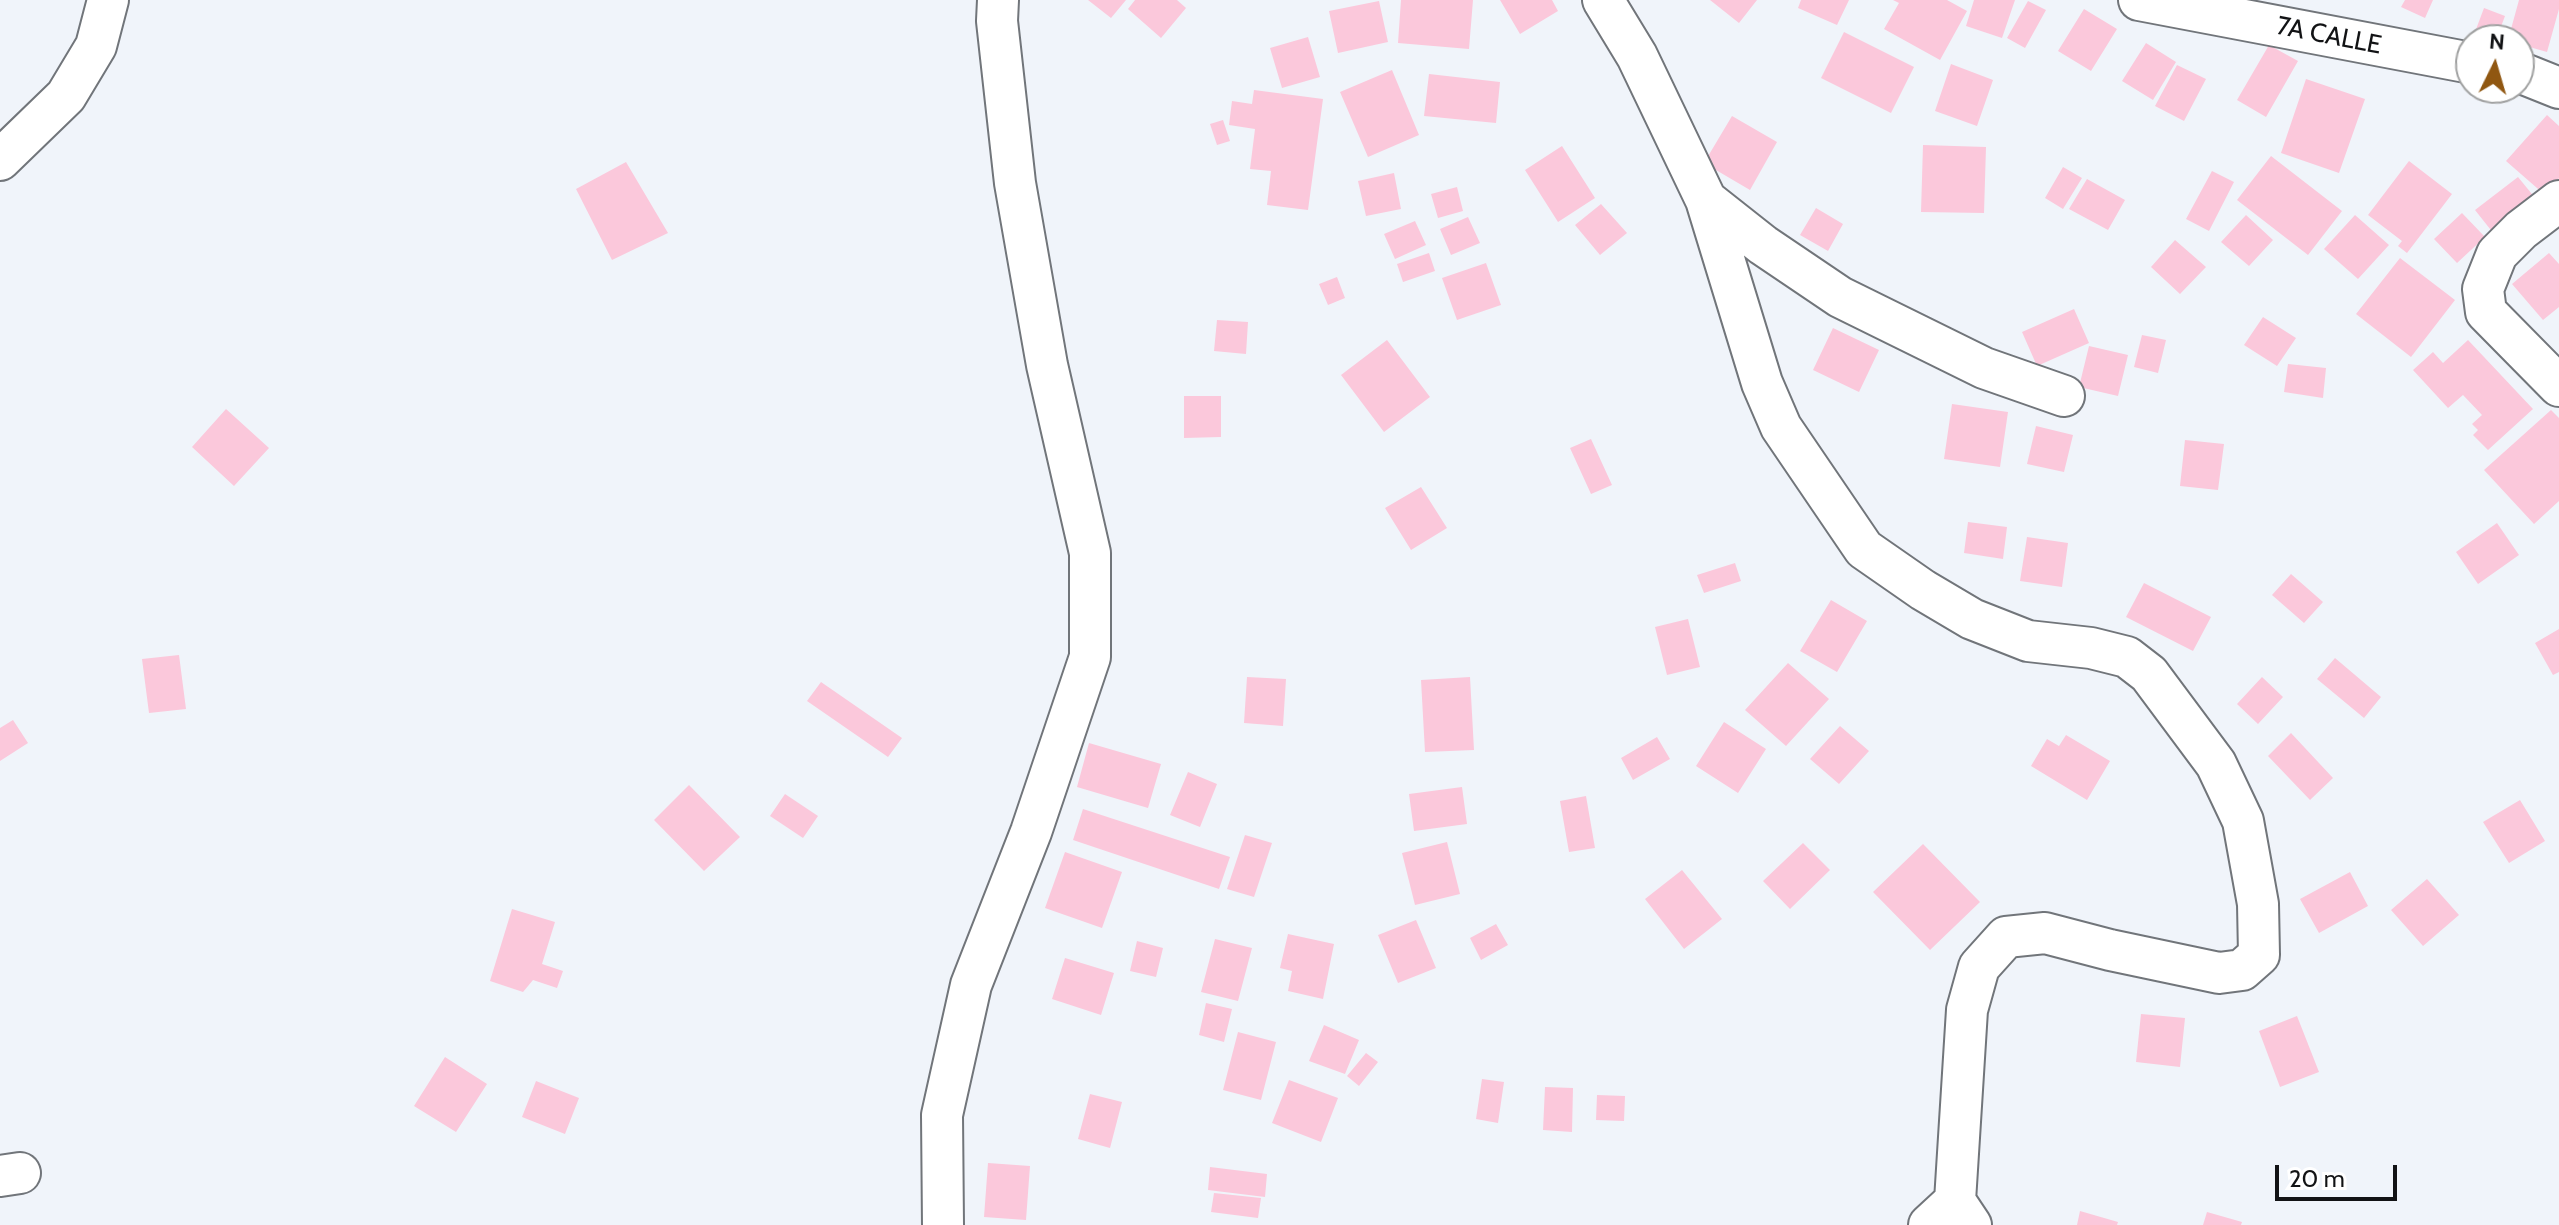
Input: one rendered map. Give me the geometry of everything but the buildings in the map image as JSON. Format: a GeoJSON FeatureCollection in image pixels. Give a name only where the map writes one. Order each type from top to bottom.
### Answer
{"type":"FeatureCollection","features":[{"type":"Feature","properties":{"kind":"street"},"geometry":{"type":"LineString","coordinates":[[0,160],[66,96],[96,46],[108,0]]}},
{"type":"Feature","properties":{"kind":"street"},"geometry":{"type":"LineString","coordinates":[[943,1225],[942,1115],[971,985],[1031,832],[1090,657],[1090,553],[1047,365],[1015,183],[997,21],[998,0]]}},
{"type":"Feature","properties":{"kind":"street"},"geometry":{"type":"LineString","coordinates":[[1603,0],[1637,56],[1706,200],[1762,383],[1781,427],[1864,549],[1972,619],[2028,641],[2091,648],[2127,657],[2149,674],[2216,764],[2243,821],[2258,904],[2259,955],[2242,970],[2219,973],[2045,933],[2006,937],[1979,967],[1967,1010],[1952,1217]]}},
{"type":"Feature","properties":{"kind":"street","name":"7A CALLE"},"geometry":{"type":"LineString","coordinates":[[2139,0],[2455,60]]}},
{"type":"Feature","properties":{"kind":"street"},"geometry":{"type":"LineString","coordinates":[[2535,78],[2559,88]]}},
{"type":"Feature","properties":{"kind":"street"},"geometry":{"type":"LineString","coordinates":[[1706,200],[1763,245],[1840,297],[1984,368],[2064,396]]}},
{"type":"Feature","properties":{"kind":"street"},"geometry":{"type":"LineString","coordinates":[[2559,201],[2521,230],[2497,254],[2483,289],[2486,312],[2559,386]]}}]}
